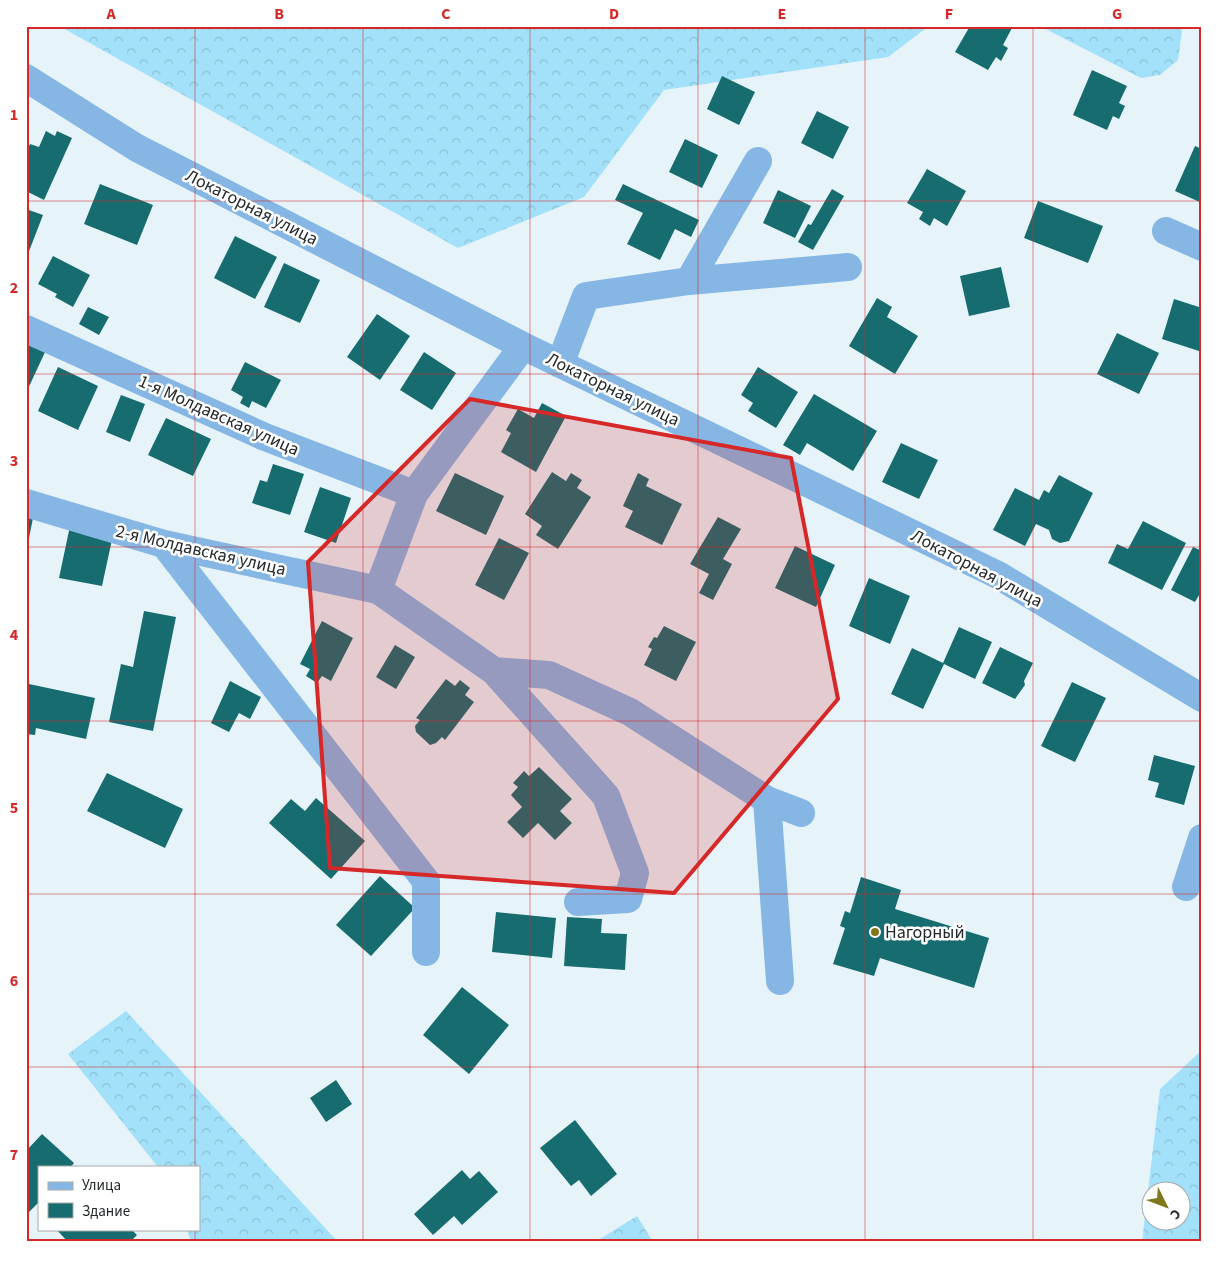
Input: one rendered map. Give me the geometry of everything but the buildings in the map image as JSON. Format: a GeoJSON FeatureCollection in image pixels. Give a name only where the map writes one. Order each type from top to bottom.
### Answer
{"type":"FeatureCollection","features":[{"type":"Feature","properties":{"kind":"street","name":"Локаторная улица"},"geometry":{"type":"LineString","coordinates":[[26,78],[137,148],[523,346],[998,576],[1202,698]]}},
{"type":"Feature","properties":{"kind":"street"},"geometry":{"type":"LineString","coordinates":[[689,281],[758,161]]}},
{"type":"Feature","properties":{"kind":"street"},"geometry":{"type":"LineString","coordinates":[[1166,231],[1202,247]]}},
{"type":"Feature","properties":{"kind":"street"},"geometry":{"type":"LineString","coordinates":[[560,364],[586,296],[689,281],[848,267]]}},
{"type":"Feature","properties":{"kind":"street","name":"1-я Молдавская улица"},"geometry":{"type":"LineString","coordinates":[[26,329],[265,437],[414,494]]}},
{"type":"Feature","properties":{"kind":"street"},"geometry":{"type":"LineString","coordinates":[[523,346],[414,494],[378,590],[494,671],[606,796],[634,874],[628,899],[578,902]]}},
{"type":"Feature","properties":{"kind":"street","name":"2-я Молдавская улица"},"geometry":{"type":"LineString","coordinates":[[26,503],[164,544],[378,590]]}},
{"type":"Feature","properties":{"kind":"street"},"geometry":{"type":"LineString","coordinates":[[164,544],[426,881],[426,952]]}},
{"type":"Feature","properties":{"kind":"street"},"geometry":{"type":"LineString","coordinates":[[494,671],[549,675],[630,712],[767,800],[801,813]]}},
{"type":"Feature","properties":{"kind":"street"},"geometry":{"type":"LineString","coordinates":[[767,800],[780,981]]}},
{"type":"Feature","properties":{"kind":"street"},"geometry":{"type":"LineString","coordinates":[[1186,887],[1202,838]]}},
{"type":"Feature","properties":{"kind":"highlighted area"},"geometry":{"type":"Polygon","coordinates":[[[470,399],[791,458],[838,699],[674,893],[330,868],[308,562],[470,399]]]}},
{"type":"Feature","properties":{"kind":"green space"},"geometry":{"type":"Polygon","coordinates":[[[59,26],[929,26],[888,57],[664,90],[584,197],[458,248],[59,26]]]}},
{"type":"Feature","properties":{"kind":"green space"},"geometry":{"type":"Polygon","coordinates":[[[1040,26],[1180,26],[1182,31],[1178,60],[1160,75],[1141,78],[1040,26]]]}},
{"type":"Feature","properties":{"kind":"green space"},"geometry":{"type":"Polygon","coordinates":[[[126,1011],[338,1242],[191,1242],[187,1230],[200,1230],[200,1166],[157,1166],[68,1054],[126,1011]]]}},
{"type":"Feature","properties":{"kind":"green space"},"geometry":{"type":"Polygon","coordinates":[[[1202,1050],[1202,1242],[1142,1242],[1143,1230],[1190,1230],[1190,1180],[1149,1180],[1160,1089],[1202,1050]]]}},
{"type":"Feature","properties":{"kind":"green space"},"geometry":{"type":"Polygon","coordinates":[[[637,1216],[653,1242],[595,1242],[637,1216]]]}},
{"type":"Feature","properties":{"kind":"place","name":"Нагорный"},"geometry":{"type":"Point","coordinates":[875,932]}}]}
